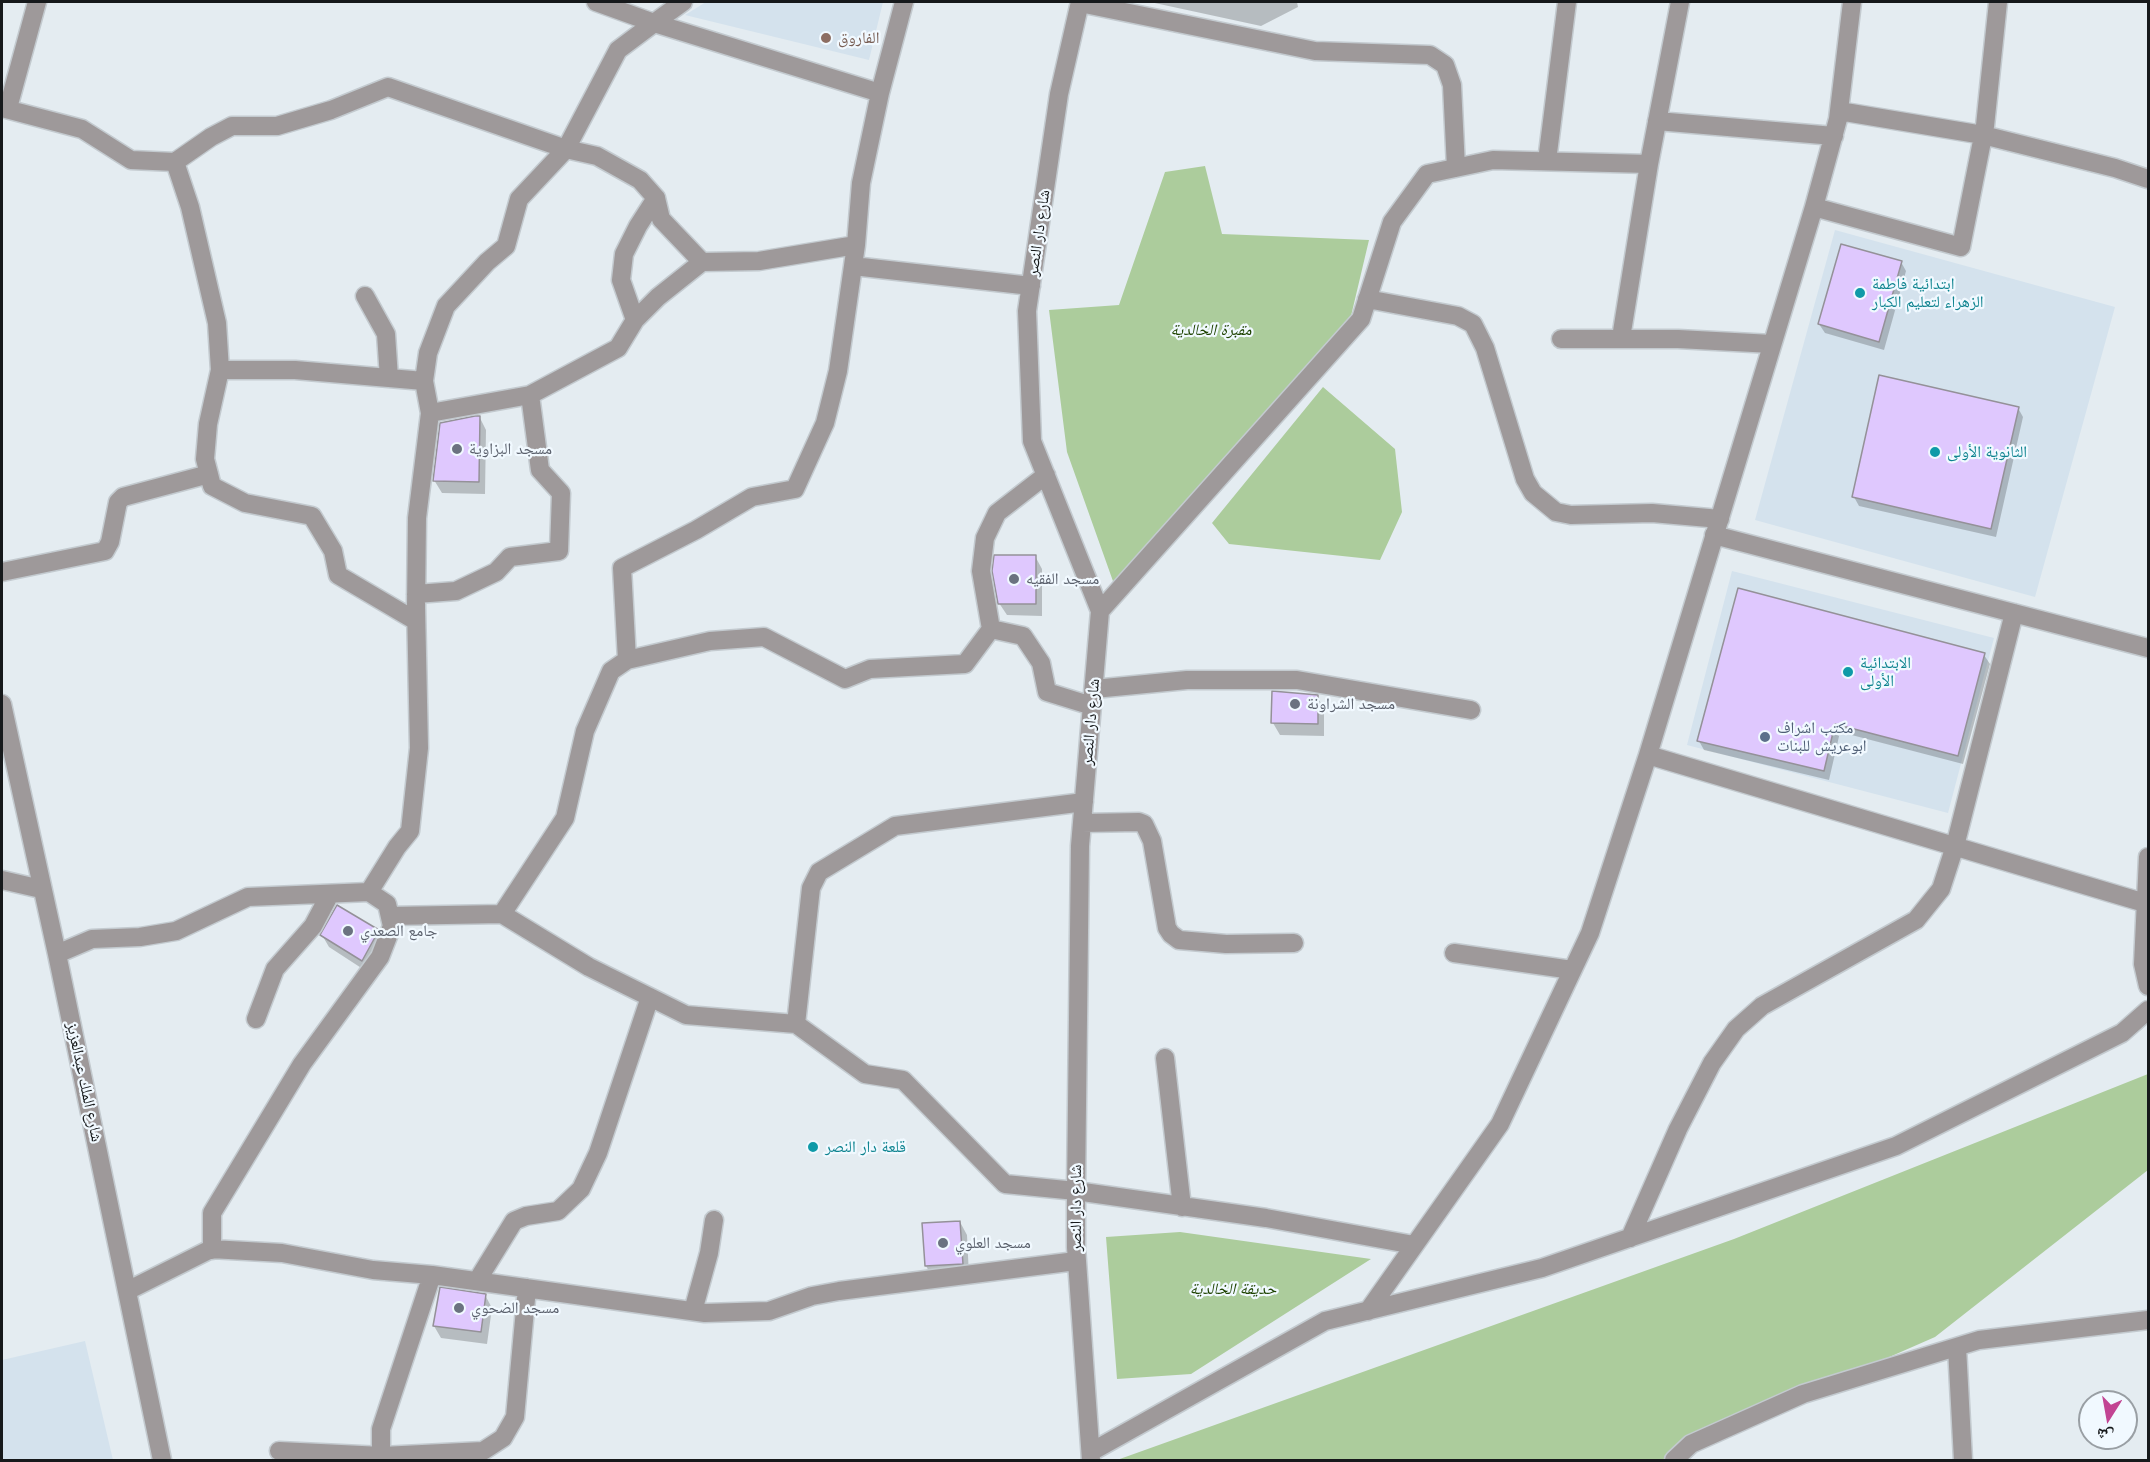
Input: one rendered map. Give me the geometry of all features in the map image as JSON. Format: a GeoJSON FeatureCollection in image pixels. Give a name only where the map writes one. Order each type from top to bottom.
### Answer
{"type":"FeatureCollection","features":[{"type":"Feature","properties":{"kind":"street"},"geometry":{"type":"LineString","coordinates":[[37,2],[5,108],[82,129],[131,160],[175,162],[211,136],[232,126],[277,126],[331,110],[388,87],[566,149],[597,156],[640,180],[656,198],[662,219],[702,262]]}},
{"type":"Feature","properties":{"kind":"street"},"geometry":{"type":"LineString","coordinates":[[596,2],[654,23],[879,93]]}},
{"type":"Feature","properties":{"kind":"street"},"geometry":{"type":"LineString","coordinates":[[369,892],[397,847],[410,831],[419,748],[416,621],[417,518],[430,412],[424,381],[428,353],[446,306],[487,262],[506,246],[519,199],[566,149],[618,50],[683,2]]}},
{"type":"Feature","properties":{"kind":"street"},"geometry":{"type":"LineString","coordinates":[[627,660],[622,568],[696,530],[752,497],[795,489],[825,423],[838,371],[856,245],[861,183],[879,93],[904,2]]}},
{"type":"Feature","properties":{"kind":"street"},"geometry":{"type":"LineString","coordinates":[[1080,2],[1315,51],[1430,55],[1445,65],[1452,84],[1456,168]]}},
{"type":"Feature","properties":{"kind":"street","name":"شارع دار النصر"},"geometry":{"type":"LineString","coordinates":[[1080,2],[1059,94],[1027,311],[1032,441],[1100,611],[1082,823],[1076,1191],[1076,1261],[1091,1456]]}},
{"type":"Feature","properties":{"kind":"street"},"geometry":{"type":"LineString","coordinates":[[1548,162],[1567,2]]}},
{"type":"Feature","properties":{"kind":"street"},"geometry":{"type":"LineString","coordinates":[[1622,338],[1649,164],[1680,2]]}},
{"type":"Feature","properties":{"kind":"street"},"geometry":{"type":"LineString","coordinates":[[1368,1311],[1500,1124],[1590,933],[1648,755],[1834,136],[1852,2]]}},
{"type":"Feature","properties":{"kind":"street"},"geometry":{"type":"LineString","coordinates":[[1814,207],[1961,247],[1983,135],[1998,2]]}},
{"type":"Feature","properties":{"kind":"street"},"geometry":{"type":"LineString","coordinates":[[1839,111],[1983,135],[2147,174]]}},
{"type":"Feature","properties":{"kind":"street"},"geometry":{"type":"LineString","coordinates":[[1657,121],[1834,136]]}},
{"type":"Feature","properties":{"kind":"street"},"geometry":{"type":"LineString","coordinates":[[1100,611],[1361,319],[1392,222],[1427,174],[1492,160],[1649,164]]}},
{"type":"Feature","properties":{"kind":"street"},"geometry":{"type":"LineString","coordinates":[[175,162],[190,207],[217,323],[220,370],[208,424],[205,459],[212,486],[245,503],[312,516],[333,551],[338,574],[416,621]]}},
{"type":"Feature","properties":{"kind":"street"},"geometry":{"type":"LineString","coordinates":[[635,320],[621,280],[624,254],[656,198]]}},
{"type":"Feature","properties":{"kind":"street"},"geometry":{"type":"LineString","coordinates":[[430,412],[530,394],[618,348],[635,320],[658,297],[702,262],[759,261],[856,245]]}},
{"type":"Feature","properties":{"kind":"street"},"geometry":{"type":"LineString","coordinates":[[853,266],[1031,286]]}},
{"type":"Feature","properties":{"kind":"street"},"geometry":{"type":"LineString","coordinates":[[364,296],[386,334],[389,378]]}},
{"type":"Feature","properties":{"kind":"street"},"geometry":{"type":"LineString","coordinates":[[1367,299],[1458,316],[1473,324],[1485,348],[1525,479],[1533,494],[1556,512],[1571,514],[1652,513],[1717,527],[2014,613],[2148,648]]}},
{"type":"Feature","properties":{"kind":"street"},"geometry":{"type":"LineString","coordinates":[[1561,339],[1622,338],[1772,345]]}},
{"type":"Feature","properties":{"kind":"street"},"geometry":{"type":"LineString","coordinates":[[220,370],[295,370],[424,381]]}},
{"type":"Feature","properties":{"kind":"street"},"geometry":{"type":"LineString","coordinates":[[416,594],[456,591],[496,572],[510,557],[559,551],[561,493],[540,470],[530,394]]}},
{"type":"Feature","properties":{"kind":"street"},"geometry":{"type":"LineString","coordinates":[[2,572],[105,551],[110,542],[118,502],[123,497],[209,474]]}},
{"type":"Feature","properties":{"kind":"street"},"geometry":{"type":"LineString","coordinates":[[502,914],[565,818],[585,731],[611,671],[627,660],[710,641],[764,637],[846,679],[870,669],[965,663],[991,628],[981,571],[985,538],[997,513],[1046,475]]}},
{"type":"Feature","properties":{"kind":"street"},"geometry":{"type":"LineString","coordinates":[[1630,1238],[1678,1129],[1712,1063],[1736,1029],[1762,1006],[1917,920],[1941,889],[1955,846],[2014,613]]}},
{"type":"Feature","properties":{"kind":"street"},"geometry":{"type":"LineString","coordinates":[[991,628],[1023,636],[1041,663],[1047,692],[1093,697],[1187,680],[1297,680],[1471,710]]}},
{"type":"Feature","properties":{"kind":"street","name":"شارع الملك عبدالعزيز"},"geometry":{"type":"LineString","coordinates":[[2,704],[57,954],[162,1461]]}},
{"type":"Feature","properties":{"kind":"street"},"geometry":{"type":"LineString","coordinates":[[1648,755],[2145,903]]}},
{"type":"Feature","properties":{"kind":"street"},"geometry":{"type":"LineString","coordinates":[[796,1024],[812,888],[819,872],[895,826],[1084,802]]}},
{"type":"Feature","properties":{"kind":"street"},"geometry":{"type":"LineString","coordinates":[[1082,823],[1139,822],[1144,824],[1152,842],[1167,928],[1179,940],[1226,944],[1294,943]]}},
{"type":"Feature","properties":{"kind":"street"},"geometry":{"type":"LineString","coordinates":[[2148,857],[2143,964],[2148,986]]}},
{"type":"Feature","properties":{"kind":"street"},"geometry":{"type":"LineString","coordinates":[[2,880],[41,889]]}},
{"type":"Feature","properties":{"kind":"street"},"geometry":{"type":"LineString","coordinates":[[57,954],[92,939],[140,937],[176,931],[248,897],[369,892],[387,904],[392,926],[380,957],[302,1064],[212,1213],[212,1250]]}},
{"type":"Feature","properties":{"kind":"street"},"geometry":{"type":"LineString","coordinates":[[256,1018],[275,969],[313,926],[330,894]]}},
{"type":"Feature","properties":{"kind":"street"},"geometry":{"type":"LineString","coordinates":[[390,916],[502,914],[589,967],[686,1015],[796,1024],[865,1074],[903,1080],[1005,1184],[1076,1191],[1414,1245]]}},
{"type":"Feature","properties":{"kind":"street"},"geometry":{"type":"LineString","coordinates":[[1454,953],[1572,970]]}},
{"type":"Feature","properties":{"kind":"street"},"geometry":{"type":"LineString","coordinates":[[477,1281],[514,1221],[526,1216],[558,1211],[581,1189],[598,1153],[650,997]]}},
{"type":"Feature","properties":{"kind":"street"},"geometry":{"type":"LineString","coordinates":[[1091,1456],[1325,1321],[1542,1268],[1896,1146],[2122,1033],[2148,1010]]}},
{"type":"Feature","properties":{"kind":"street"},"geometry":{"type":"LineString","coordinates":[[1165,1058],[1182,1207]]}},
{"type":"Feature","properties":{"kind":"street"},"geometry":{"type":"LineString","coordinates":[[693,1311],[709,1253],[714,1220]]}},
{"type":"Feature","properties":{"kind":"street"},"geometry":{"type":"LineString","coordinates":[[127,1291],[212,1250],[282,1253],[373,1270],[432,1275],[693,1311],[769,1311],[812,1296],[839,1291],[1076,1261]]}},
{"type":"Feature","properties":{"kind":"street"},"geometry":{"type":"LineString","coordinates":[[381,1458],[381,1429],[432,1275]]}},
{"type":"Feature","properties":{"kind":"street"},"geometry":{"type":"LineString","coordinates":[[279,1451],[381,1458],[483,1451],[503,1438],[515,1417],[527,1288]]}},
{"type":"Feature","properties":{"kind":"street"},"geometry":{"type":"LineString","coordinates":[[1674,1461],[1691,1444],[1803,1394],[1979,1340],[2148,1320]]}},
{"type":"Feature","properties":{"kind":"street"},"geometry":{"type":"LineString","coordinates":[[1957,1347],[1963,1461]]}},
{"type":"Feature","properties":{"kind":"shaded area","name":"الفاروق"},"geometry":{"type":"Polygon","coordinates":[[[706,2],[883,2],[869,60],[685,15],[706,2]]]}},
{"type":"Feature","properties":{"kind":"shaded area"},"geometry":{"type":"Polygon","coordinates":[[[1835,230],[2115,307],[2035,597],[1755,520],[1835,230]]]}},
{"type":"Feature","properties":{"kind":"shaded area"},"geometry":{"type":"Polygon","coordinates":[[[1732,571],[1994,638],[1948,813],[1687,745],[1732,571]]]}},
{"type":"Feature","properties":{"kind":"shaded area"},"geometry":{"type":"Polygon","coordinates":[[[85,1341],[113,1460],[2,1460],[2,1360],[85,1341]]]}},
{"type":"Feature","properties":{"kind":"green space","name":"مقبرة الخالدية"},"geometry":{"type":"Polygon","coordinates":[[[1205,166],[1222,234],[1369,240],[1351,316],[1114,584],[1067,452],[1049,310],[1119,305],[1165,172],[1205,166]]]}},
{"type":"Feature","properties":{"kind":"green space"},"geometry":{"type":"Polygon","coordinates":[[[1323,387],[1395,449],[1402,512],[1380,560],[1229,544],[1212,523],[1323,387]]]}},
{"type":"Feature","properties":{"kind":"green space"},"geometry":{"type":"Polygon","coordinates":[[[2148,1074],[2148,1170],[1935,1337],[1691,1444],[1671,1460],[1117,1460],[1734,1239],[2148,1074]]]}},
{"type":"Feature","properties":{"kind":"green space","name":"حديقة الخالدية"},"geometry":{"type":"Polygon","coordinates":[[[1180,1232],[1371,1259],[1191,1374],[1117,1379],[1106,1237],[1180,1232]]]}},
{"type":"Feature","properties":{"kind":"building","name":"ابتدائية فاطمة الزهراء لتعليم الكبار"},"geometry":{"type":"Polygon","coordinates":[[[1841,244],[1902,261],[1879,342],[1818,324],[1841,244]]]}},
{"type":"Feature","properties":{"kind":"building","name":"الثانوية الأولى"},"geometry":{"type":"Polygon","coordinates":[[[1879,375],[2019,407],[1991,529],[1852,497],[1879,375]]]}},
{"type":"Feature","properties":{"kind":"building","name":"مسجد البزاوية"},"geometry":{"type":"Polygon","coordinates":[[[480,416],[479,482],[433,481],[440,423],[480,416]]]}},
{"type":"Feature","properties":{"kind":"building","name":"مسجد الفقيه"},"geometry":{"type":"Polygon","coordinates":[[[994,555],[1036,555],[1036,604],[998,604],[992,571],[994,555]]]}},
{"type":"Feature","properties":{"kind":"building","name":"الابتدائية الأولى"},"geometry":{"type":"Polygon","coordinates":[[[1738,588],[1985,653],[1958,756],[1835,724],[1824,771],[1697,741],[1738,588]]]}},
{"type":"Feature","properties":{"kind":"building","name":"مسجد الشراونة"},"geometry":{"type":"Polygon","coordinates":[[[1272,691],[1318,695],[1318,724],[1271,723],[1272,691]]]}},
{"type":"Feature","properties":{"kind":"building","name":"جامع الصعدي"},"geometry":{"type":"Polygon","coordinates":[[[337,905],[379,930],[362,961],[320,935],[337,905]]]}},
{"type":"Feature","properties":{"kind":"building","name":"مسجد العلوي"},"geometry":{"type":"Polygon","coordinates":[[[960,1221],[963,1264],[925,1266],[922,1223],[960,1221]]]}},
{"type":"Feature","properties":{"kind":"building","name":"مسجد الضحوي"},"geometry":{"type":"Polygon","coordinates":[[[440,1287],[486,1294],[481,1332],[433,1326],[440,1287]]]}},
{"type":"Feature","properties":{"kind":"place","name":"الفاروق"},"geometry":{"type":"Point","coordinates":[826,38]}},
{"type":"Feature","properties":{"kind":"place","name":"ابتدائية فاطمة الزهراء لتعليم الكبار"},"geometry":{"type":"Point","coordinates":[1860,293]}},
{"type":"Feature","properties":{"kind":"place","name":"مسجد البزاوية"},"geometry":{"type":"Point","coordinates":[457,449]}},
{"type":"Feature","properties":{"kind":"place","name":"الثانوية الأولى"},"geometry":{"type":"Point","coordinates":[1935,452]}},
{"type":"Feature","properties":{"kind":"place","name":"مسجد الفقيه"},"geometry":{"type":"Point","coordinates":[1014,579]}},
{"type":"Feature","properties":{"kind":"place","name":"الابتدائية الأولى"},"geometry":{"type":"Point","coordinates":[1848,672]}},
{"type":"Feature","properties":{"kind":"place","name":"مسجد الشراونة"},"geometry":{"type":"Point","coordinates":[1295,704]}},
{"type":"Feature","properties":{"kind":"place","name":"مكتب اشراف ابوعريش للبنات"},"geometry":{"type":"Point","coordinates":[1765,737]}},
{"type":"Feature","properties":{"kind":"place","name":"جامع الصعدي"},"geometry":{"type":"Point","coordinates":[348,931]}},
{"type":"Feature","properties":{"kind":"place","name":"قلعة دار النصر"},"geometry":{"type":"Point","coordinates":[813,1147]}},
{"type":"Feature","properties":{"kind":"place","name":"مسجد العلوي"},"geometry":{"type":"Point","coordinates":[943,1243]}},
{"type":"Feature","properties":{"kind":"place","name":"مسجد الضحوي"},"geometry":{"type":"Point","coordinates":[459,1308]}}]}
